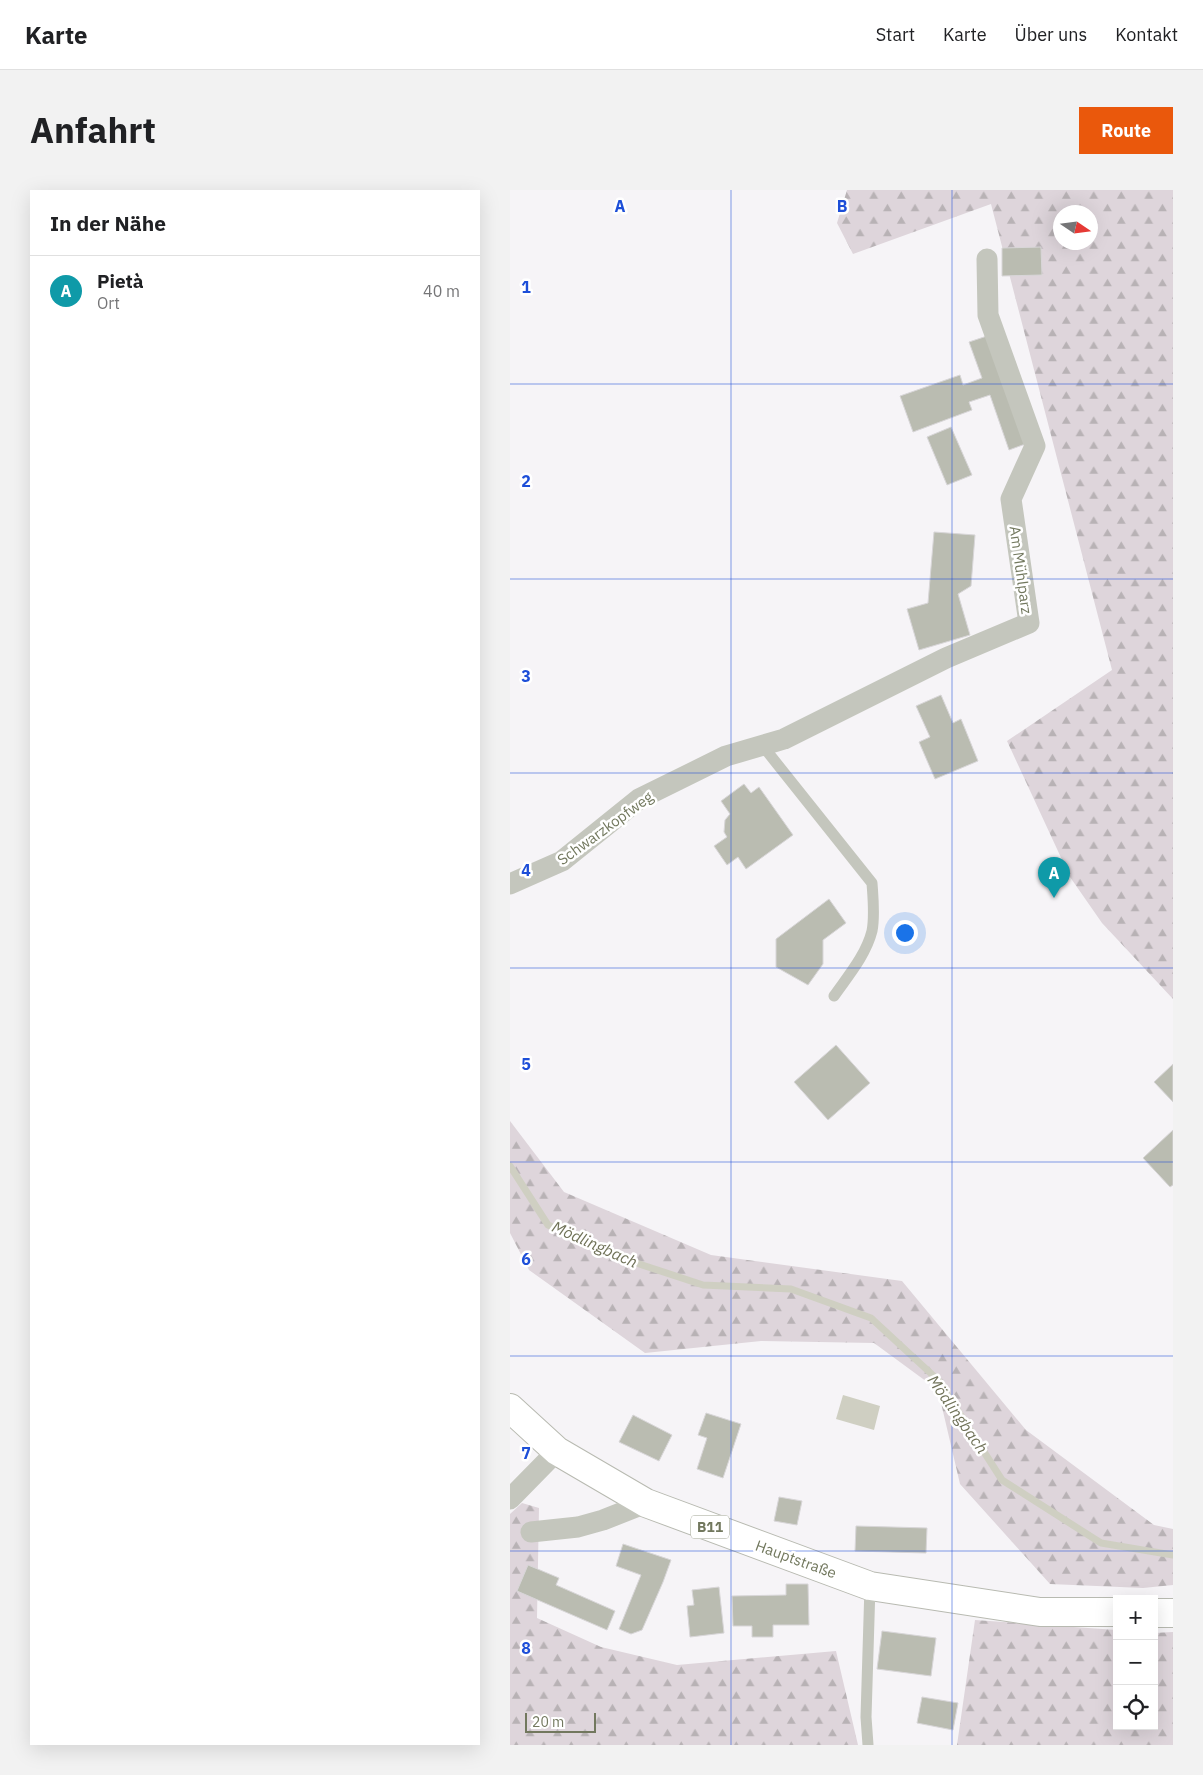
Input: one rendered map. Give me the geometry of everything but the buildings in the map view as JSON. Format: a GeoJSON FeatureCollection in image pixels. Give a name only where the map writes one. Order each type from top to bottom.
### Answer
{"type":"FeatureCollection","features":[{"type":"Feature","properties":{"kind":"main road","name":"Hauptstraße"},"geometry":{"type":"LineString","coordinates":[[510,1408],[557,1451],[646,1503],[870,1586],[1040,1612],[1113,1612]]}},
{"type":"Feature","properties":{"kind":"main road"},"geometry":{"type":"LineString","coordinates":[[1158,1613],[1173,1613]]}},
{"type":"Feature","properties":{"kind":"street","name":"Am Mühlparz"},"geometry":{"type":"LineString","coordinates":[[784,739],[946,658],[1029,623],[1011,499],[1036,446],[988,315],[987,259]]}},
{"type":"Feature","properties":{"kind":"street","name":"Schwarzkopfweg"},"geometry":{"type":"LineString","coordinates":[[510,884],[562,861],[639,800],[726,756],[784,739]]}},
{"type":"Feature","properties":{"kind":"street"},"geometry":{"type":"LineString","coordinates":[[510,1499],[557,1451]]}},
{"type":"Feature","properties":{"kind":"street"},"geometry":{"type":"LineString","coordinates":[[531,1532],[578,1528],[646,1503]]}},
{"type":"Feature","properties":{"kind":"lane"},"geometry":{"type":"LineString","coordinates":[[762,745],[872,883],[872,931],[860,958],[834,996]]}},
{"type":"Feature","properties":{"kind":"lane"},"geometry":{"type":"LineString","coordinates":[[868,1745],[866,1717],[870,1586]]}},
{"type":"Feature","properties":{"kind":"green space"},"geometry":{"type":"Polygon","coordinates":[[[847,190],[1173,190],[1173,999],[1102,923],[1070,877],[1007,741],[1112,670],[991,204],[853,254],[837,223],[847,190]]]}},
{"type":"Feature","properties":{"kind":"green space"},"geometry":{"type":"Polygon","coordinates":[[[510,1121],[564,1192],[711,1255],[902,1281],[1026,1430],[1154,1525],[1173,1529],[1173,1585],[1143,1588],[1050,1584],[960,1484],[938,1390],[874,1343],[761,1341],[645,1353],[529,1270],[510,1233],[510,1121]]]}},
{"type":"Feature","properties":{"kind":"green space"},"geometry":{"type":"Polygon","coordinates":[[[522,1503],[539,1508],[537,1618],[601,1647],[677,1665],[836,1651],[858,1745],[510,1745],[510,1514],[522,1503]]]}},
{"type":"Feature","properties":{"kind":"green space"},"geometry":{"type":"Polygon","coordinates":[[[975,1620],[1113,1630],[1113,1730],[1158,1730],[1158,1633],[1173,1632],[1173,1745],[957,1745],[975,1620]]]}},
{"type":"Feature","properties":{"kind":"shaded area"},"geometry":{"type":"Polygon","coordinates":[[[843,1395],[880,1406],[874,1430],[836,1419],[843,1395]]]}},
{"type":"Feature","properties":{"kind":"waterway","name":"Mödlingbach"},"geometry":{"type":"LineString","coordinates":[[510,1166],[548,1225],[627,1260],[703,1285],[791,1289],[871,1318],[938,1380],[1002,1480],[1101,1543],[1173,1555]]}},
{"type":"Feature","properties":{"kind":"place","name":"Pietà"},"geometry":{"type":"Point","coordinates":[1054,898]}}]}
